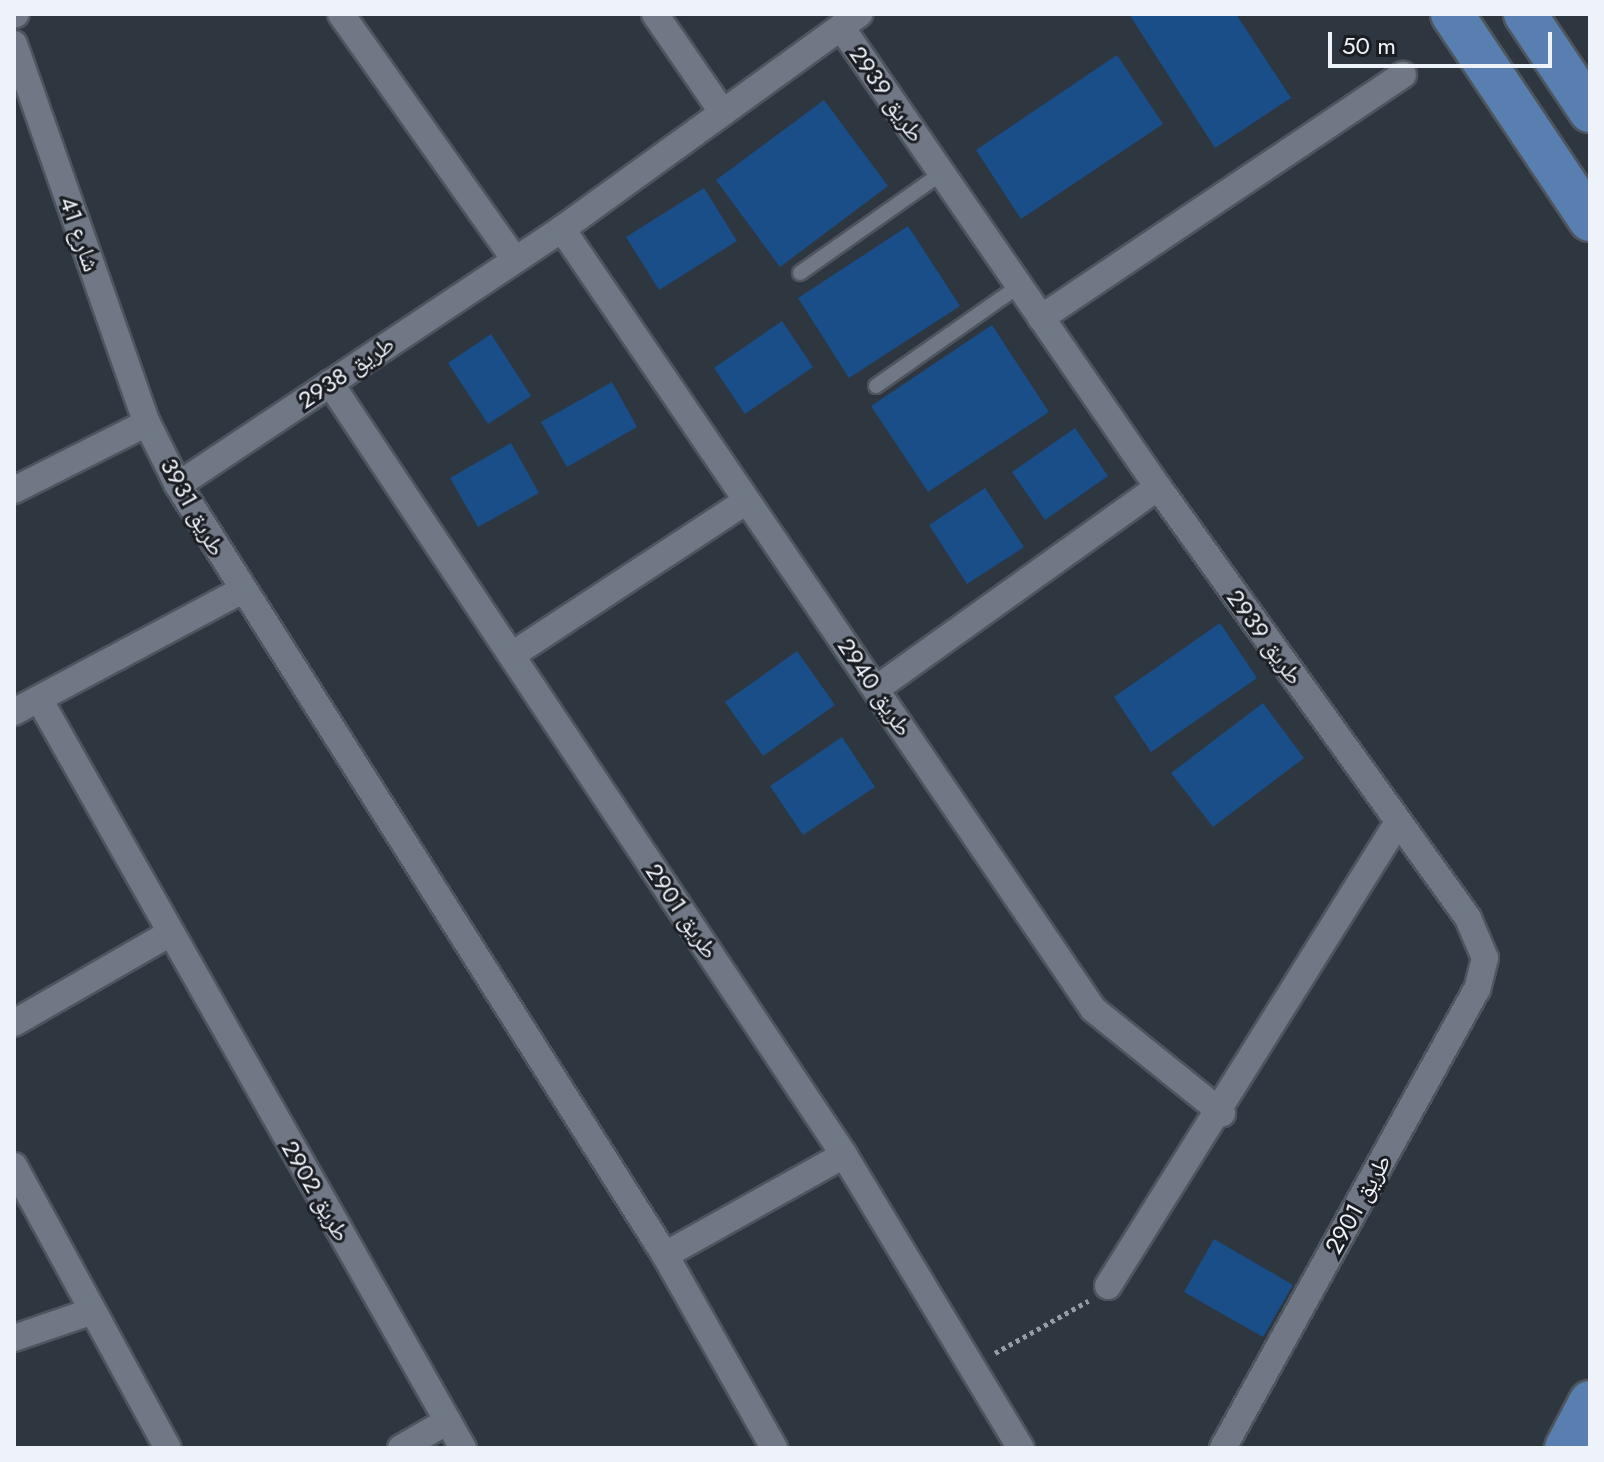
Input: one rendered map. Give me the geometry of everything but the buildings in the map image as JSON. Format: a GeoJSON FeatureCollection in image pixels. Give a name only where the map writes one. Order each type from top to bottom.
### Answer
{"type":"FeatureCollection","features":[{"type":"Feature","properties":{"kind":"main road"},"geometry":{"type":"LineString","coordinates":[[1452,14],[1590,220]]}},
{"type":"Feature","properties":{"kind":"main road"},"geometry":{"type":"LineString","coordinates":[[1525,14],[1590,111]]}},
{"type":"Feature","properties":{"kind":"main road"},"geometry":{"type":"LineString","coordinates":[[1566,1448],[1590,1402]]}},
{"type":"Feature","properties":{"kind":"street"},"geometry":{"type":"LineString","coordinates":[[341,14],[515,260]]}},
{"type":"Feature","properties":{"kind":"street"},"geometry":{"type":"LineString","coordinates":[[655,14],[721,110]]}},
{"type":"Feature","properties":{"kind":"street","name":"طريق 2938"},"geometry":{"type":"LineString","coordinates":[[178,485],[562,229],[721,110],[852,18]]}},
{"type":"Feature","properties":{"kind":"street","name":"طريق 2939"},"geometry":{"type":"LineString","coordinates":[[852,18],[942,173],[1158,487],[1468,918],[1485,958]]}},
{"type":"Feature","properties":{"kind":"street","name":"شارع 41"},"geometry":{"type":"LineString","coordinates":[[14,44],[147,423]]}},
{"type":"Feature","properties":{"kind":"street"},"geometry":{"type":"LineString","coordinates":[[1041,318],[1403,75]]}},
{"type":"Feature","properties":{"kind":"street","name":"طريق 2940"},"geometry":{"type":"LineString","coordinates":[[562,229],[1093,1009],[1222,1113]]}},
{"type":"Feature","properties":{"kind":"street","name":"طريق 2901"},"geometry":{"type":"LineString","coordinates":[[330,383],[844,1155],[1021,1448]]}},
{"type":"Feature","properties":{"kind":"street"},"geometry":{"type":"LineString","coordinates":[[14,490],[147,423]]}},
{"type":"Feature","properties":{"kind":"street","name":"طريق 3931"},"geometry":{"type":"LineString","coordinates":[[147,423],[178,485],[241,591]]}},
{"type":"Feature","properties":{"kind":"street"},"geometry":{"type":"LineString","coordinates":[[876,689],[1158,487]]}},
{"type":"Feature","properties":{"kind":"street"},"geometry":{"type":"LineString","coordinates":[[512,655],[746,501]]}},
{"type":"Feature","properties":{"kind":"street"},"geometry":{"type":"LineString","coordinates":[[14,712],[241,591],[665,1255],[774,1448]]}},
{"type":"Feature","properties":{"kind":"street","name":"طريق 2902"},"geometry":{"type":"LineString","coordinates":[[39,699],[169,934],[463,1448]]}},
{"type":"Feature","properties":{"kind":"street"},"geometry":{"type":"LineString","coordinates":[[1108,1286],[1222,1113],[1398,822]]}},
{"type":"Feature","properties":{"kind":"street"},"geometry":{"type":"LineString","coordinates":[[14,1023],[169,934]]}},
{"type":"Feature","properties":{"kind":"street","name":"طريق 2901"},"geometry":{"type":"LineString","coordinates":[[1223,1448],[1477,989],[1485,958]]}},
{"type":"Feature","properties":{"kind":"street"},"geometry":{"type":"LineString","coordinates":[[665,1255],[844,1155]]}},
{"type":"Feature","properties":{"kind":"street"},"geometry":{"type":"LineString","coordinates":[[14,1166],[168,1448]]}},
{"type":"Feature","properties":{"kind":"street"},"geometry":{"type":"LineString","coordinates":[[14,1338],[93,1311]]}},
{"type":"Feature","properties":{"kind":"street"},"geometry":{"type":"LineString","coordinates":[[401,1448],[448,1421]]}},
{"type":"Feature","properties":{"kind":"lane"},"geometry":{"type":"LineString","coordinates":[[800,273],[942,173]]}},
{"type":"Feature","properties":{"kind":"lane"},"geometry":{"type":"LineString","coordinates":[[876,386],[1019,286]]}},
{"type":"Feature","properties":{"kind":"path"},"geometry":{"type":"LineString","coordinates":[[974,1366],[1108,1286]]}}]}
